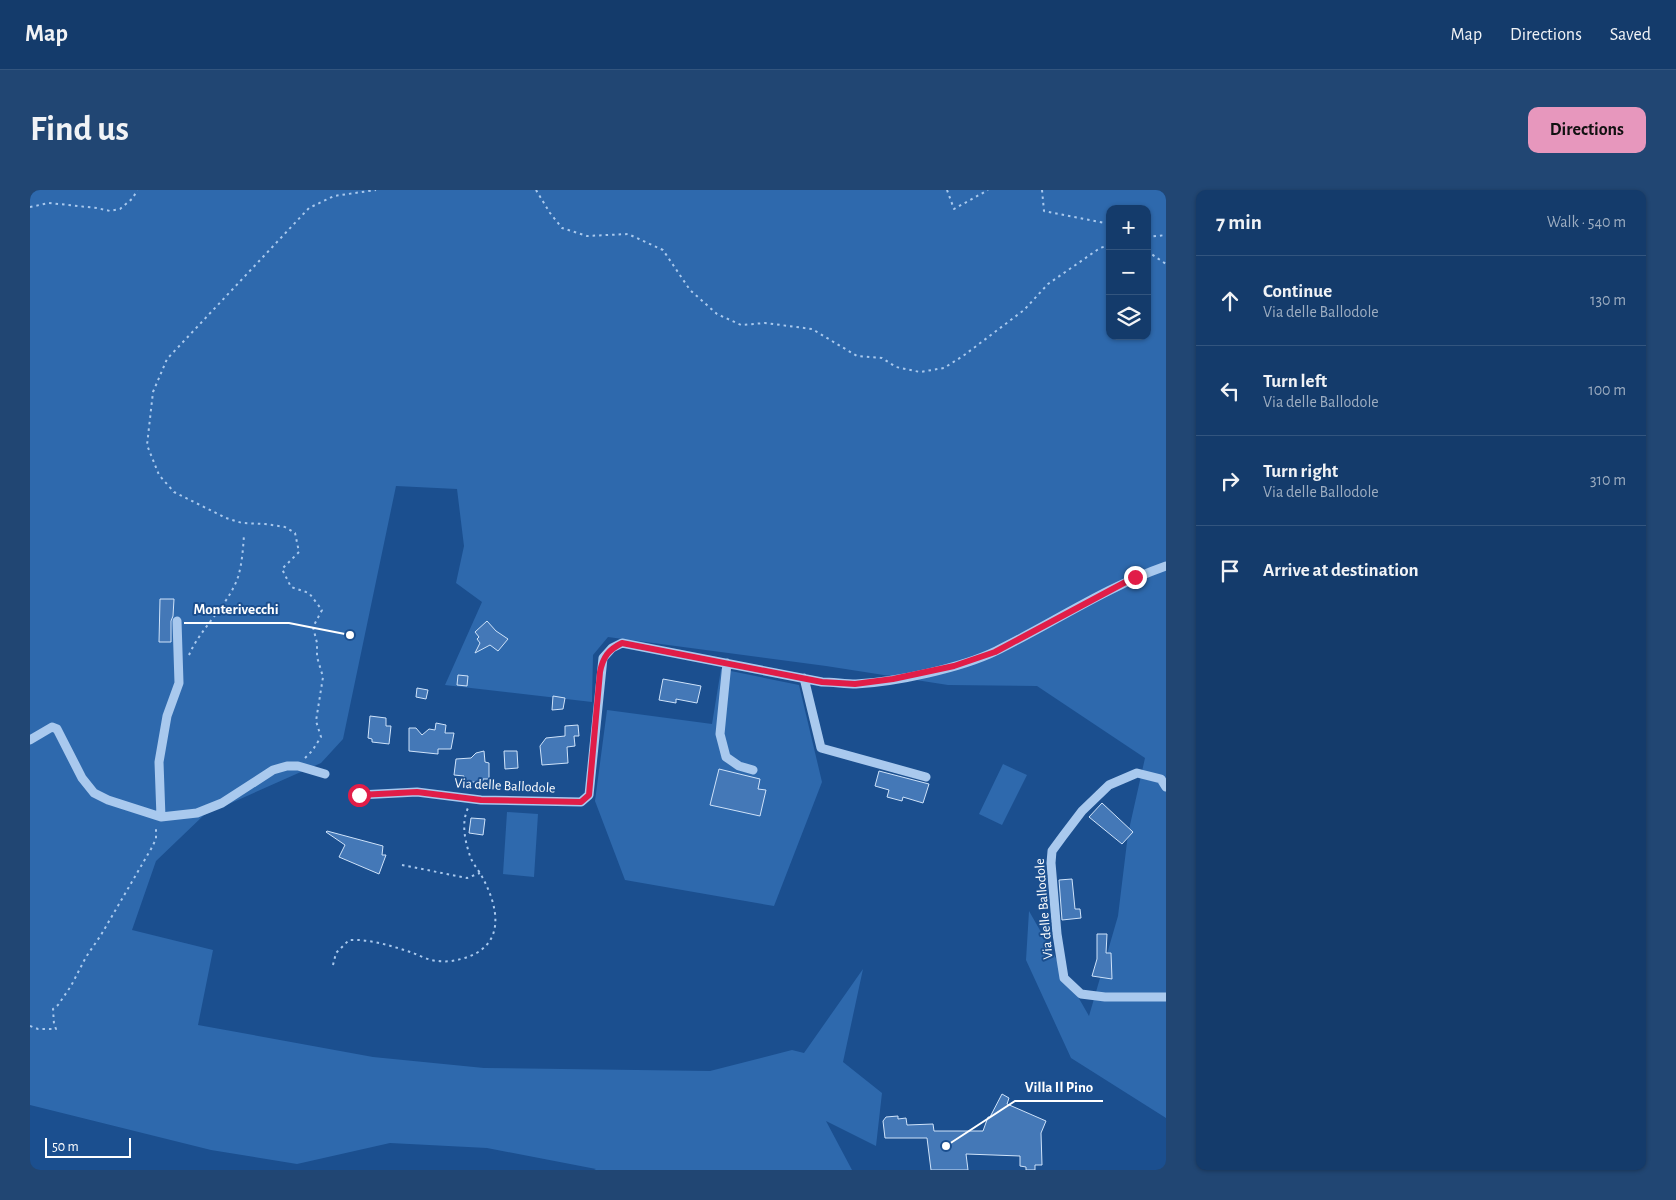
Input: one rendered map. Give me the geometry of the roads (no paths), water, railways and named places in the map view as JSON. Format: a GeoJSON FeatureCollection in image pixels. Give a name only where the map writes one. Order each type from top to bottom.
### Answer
{"type":"FeatureCollection","features":[{"type":"Feature","properties":{"kind":"lane","name":"Via delle Ballodole"},"geometry":{"type":"LineString","coordinates":[[359,795],[417,792],[472,799],[581,802],[589,795],[600,672],[603,658],[612,648],[622,643],[822,682],[855,684],[893,679],[954,666],[995,652],[1135,577],[1166,566]]}},
{"type":"Feature","properties":{"kind":"lane"},"geometry":{"type":"LineString","coordinates":[[161,817],[158,762],[167,716],[179,683],[177,621]]}},
{"type":"Feature","properties":{"kind":"lane"},"geometry":{"type":"LineString","coordinates":[[727,663],[720,734],[726,757],[739,766],[753,770]]}},
{"type":"Feature","properties":{"kind":"lane"},"geometry":{"type":"LineString","coordinates":[[804,678],[821,748],[926,777]]}},
{"type":"Feature","properties":{"kind":"lane"},"geometry":{"type":"LineString","coordinates":[[30,740],[52,728],[58,729],[82,778],[94,793],[108,800],[161,817],[197,813],[222,803],[273,770],[287,766],[298,766],[325,774]]}},
{"type":"Feature","properties":{"kind":"lane","name":"Via delle Ballodole"},"geometry":{"type":"LineString","coordinates":[[1166,787],[1162,779],[1137,773],[1109,785],[1082,811],[1063,836],[1052,851],[1051,863],[1057,934],[1064,978],[1081,994],[1105,997],[1166,997]]}},
{"type":"Feature","properties":{"kind":"place","name":"Monterivecchi"},"geometry":{"type":"Point","coordinates":[350,635]}},
{"type":"Feature","properties":{"kind":"place","name":"Villa Il Pino"},"geometry":{"type":"Point","coordinates":[946,1146]}}]}
